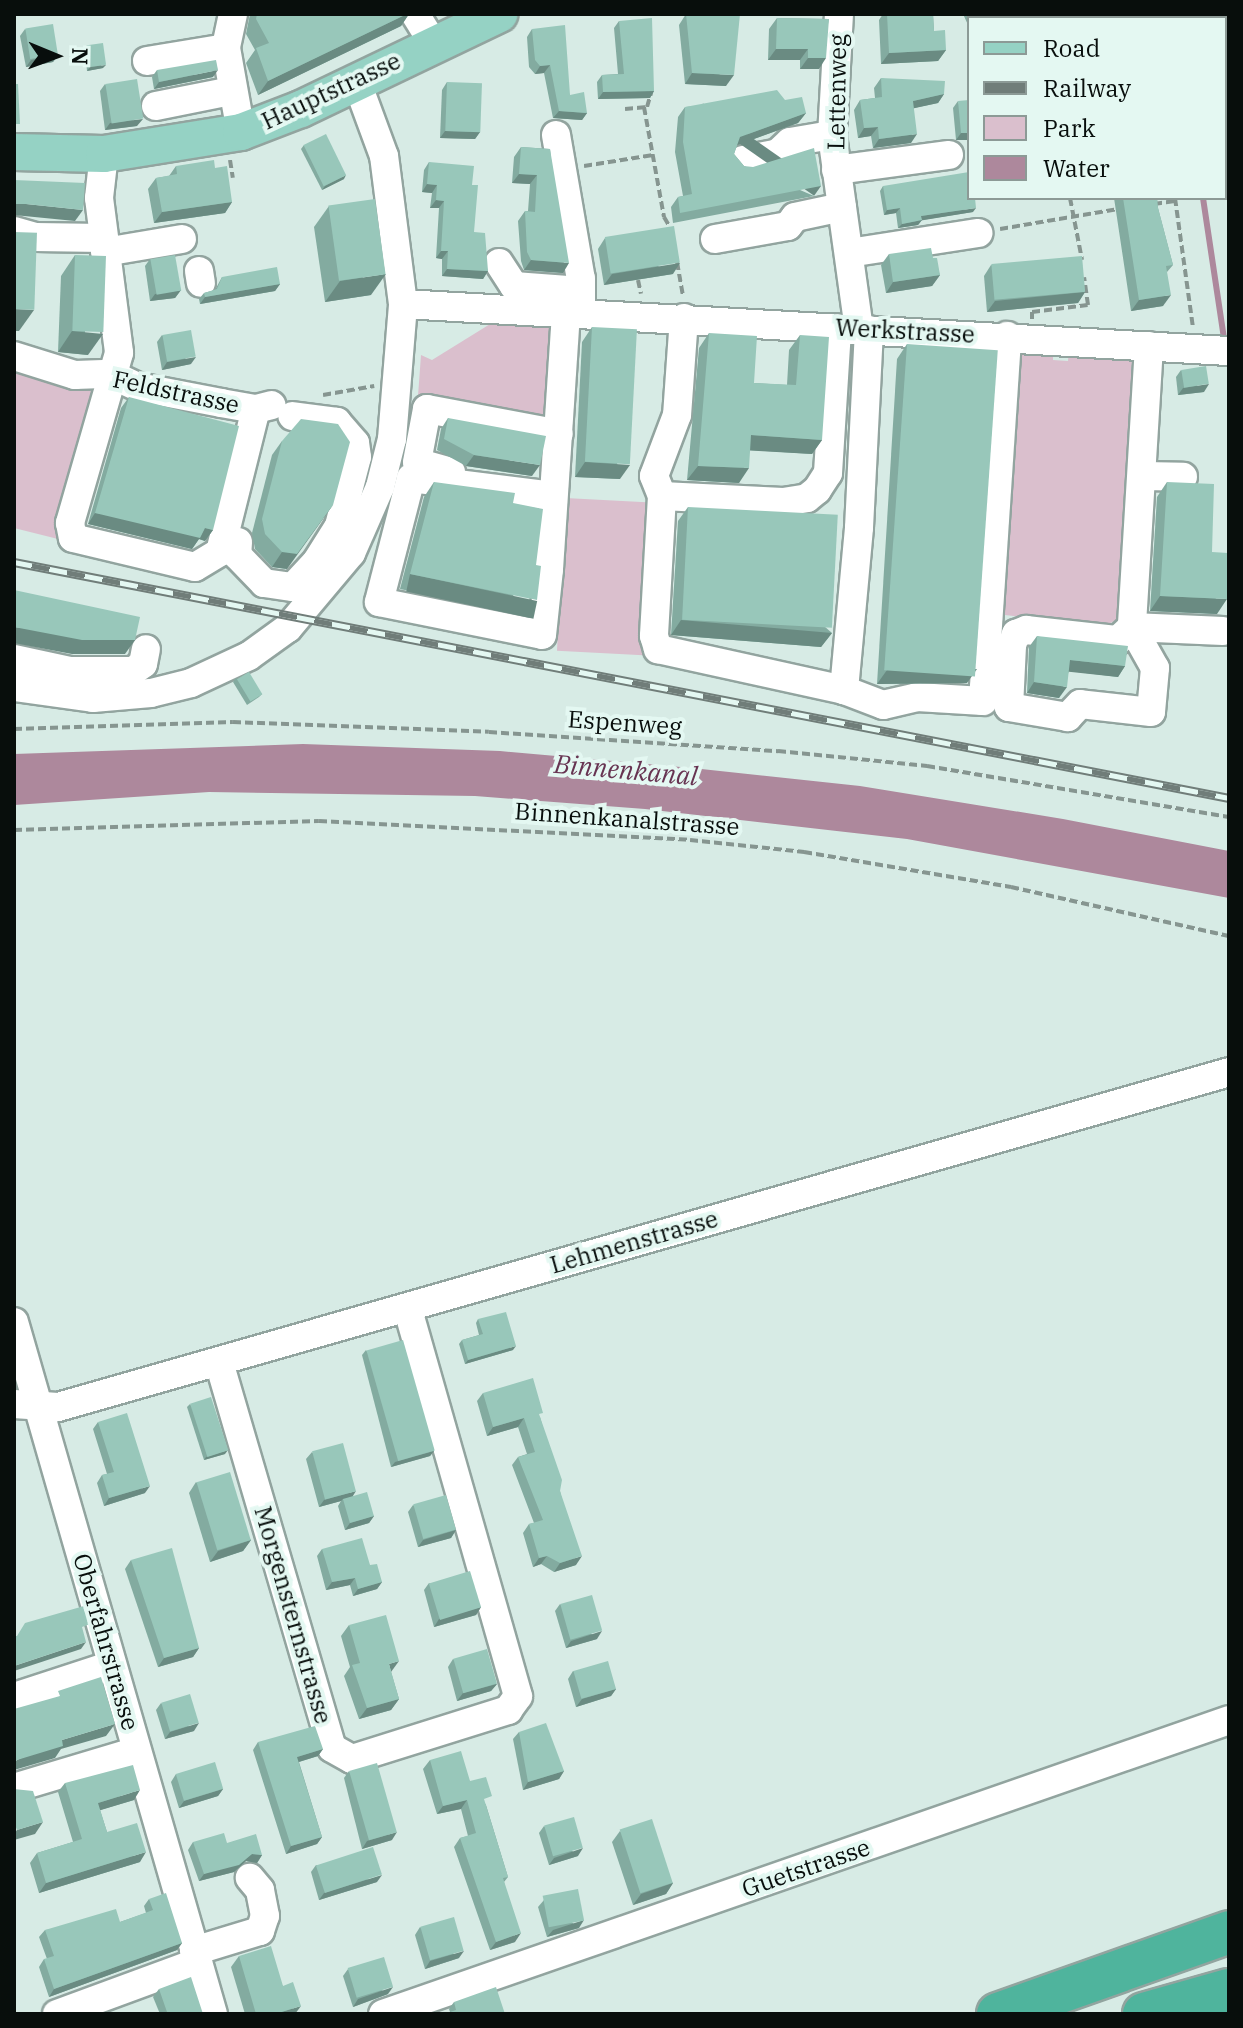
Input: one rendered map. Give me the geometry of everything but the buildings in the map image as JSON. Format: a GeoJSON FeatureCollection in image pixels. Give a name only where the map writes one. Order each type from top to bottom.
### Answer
{"type":"FeatureCollection","features":[{"type":"Feature","properties":{"kind":"highway"},"geometry":{"type":"LineString","coordinates":[[998,2014],[1229,1932]]}},
{"type":"Feature","properties":{"kind":"highway"},"geometry":{"type":"LineString","coordinates":[[1080,2014],[1229,1962]]}},
{"type":"Feature","properties":{"kind":"highway"},"geometry":{"type":"LineString","coordinates":[[1144,2014],[1229,1990]]}},
{"type":"Feature","properties":{"kind":"main road","name":"Hauptstrasse"},"geometry":{"type":"LineString","coordinates":[[14,152],[104,154],[235,141],[356,80],[424,28],[499,14]]}},
{"type":"Feature","properties":{"kind":"street"},"geometry":{"type":"LineString","coordinates":[[233,14],[226,48],[235,141]]}},
{"type":"Feature","properties":{"kind":"street","name":"Lettenweg"},"geometry":{"type":"LineString","coordinates":[[839,14],[832,135],[849,253],[843,284],[855,329]]}},
{"type":"Feature","properties":{"kind":"street"},"geometry":{"type":"LineString","coordinates":[[147,61],[226,48]]}},
{"type":"Feature","properties":{"kind":"street"},"geometry":{"type":"LineString","coordinates":[[14,687],[93,698],[151,693],[191,683],[237,661],[288,628],[337,574],[376,499],[400,385],[403,304],[384,156],[356,80]]}},
{"type":"Feature","properties":{"kind":"street"},"geometry":{"type":"LineString","coordinates":[[156,106],[231,91]]}},
{"type":"Feature","properties":{"kind":"street"},"geometry":{"type":"LineString","coordinates":[[553,496],[498,486],[411,478],[379,602],[542,635],[559,434],[576,305],[556,135]]}},
{"type":"Feature","properties":{"kind":"street"},"geometry":{"type":"LineString","coordinates":[[743,160],[778,153],[790,142],[832,135]]}},
{"type":"Feature","properties":{"kind":"street"},"geometry":{"type":"LineString","coordinates":[[104,154],[99,198],[119,353],[110,374],[70,523],[73,538],[195,567],[220,552],[256,409]]}},
{"type":"Feature","properties":{"kind":"street","name":"Lettenweg"},"geometry":{"type":"LineString","coordinates":[[836,170],[949,155]]}},
{"type":"Feature","properties":{"kind":"street"},"geometry":{"type":"LineString","coordinates":[[715,239],[788,226],[795,217],[842,207]]}},
{"type":"Feature","properties":{"kind":"street"},"geometry":{"type":"LineString","coordinates":[[14,231],[104,245],[182,239]]}},
{"type":"Feature","properties":{"kind":"street"},"geometry":{"type":"LineString","coordinates":[[849,253],[978,233]]}},
{"type":"Feature","properties":{"kind":"street"},"geometry":{"type":"LineString","coordinates":[[499,263],[514,286],[576,305]]}},
{"type":"Feature","properties":{"kind":"street","name":"Werkstrasse"},"geometry":{"type":"LineString","coordinates":[[403,304],[576,305],[855,329],[1019,330],[1149,346],[1208,345]]}},
{"type":"Feature","properties":{"kind":"street"},"geometry":{"type":"LineString","coordinates":[[684,312],[674,370],[677,415],[654,476],[662,496],[654,636],[658,649],[844,690],[883,705],[917,697],[983,701],[1019,330]]}},
{"type":"Feature","properties":{"kind":"street"},"geometry":{"type":"LineString","coordinates":[[844,690],[859,528],[855,329]]}},
{"type":"Feature","properties":{"kind":"street"},"geometry":{"type":"LineString","coordinates":[[662,496],[783,502],[807,498],[817,490],[828,473],[855,329]]}},
{"type":"Feature","properties":{"kind":"street"},"geometry":{"type":"LineString","coordinates":[[1149,346],[1144,476],[1136,493],[1132,627],[1155,668],[1151,712],[1080,704],[1068,717],[1009,707],[1016,634],[1026,630],[1118,640],[1132,627],[1223,631]]}},
{"type":"Feature","properties":{"kind":"street","name":"Feldstrasse"},"geometry":{"type":"LineString","coordinates":[[14,356],[75,375],[110,374],[138,387],[256,409],[293,406]]}},
{"type":"Feature","properties":{"kind":"street"},"geometry":{"type":"LineString","coordinates":[[238,542],[237,555],[264,583],[293,587],[317,561],[339,526],[357,457],[355,443],[337,422],[293,406],[266,436],[249,507]]}},
{"type":"Feature","properties":{"kind":"street"},"geometry":{"type":"LineString","coordinates":[[498,486],[417,462],[427,409],[559,434]]}},
{"type":"Feature","properties":{"kind":"street"},"geometry":{"type":"LineString","coordinates":[[1144,476],[1183,477]]}},
{"type":"Feature","properties":{"kind":"street"},"geometry":{"type":"LineString","coordinates":[[14,659],[70,671],[133,671],[143,664],[146,649]]}},
{"type":"Feature","properties":{"kind":"street","name":"Lehmenstrasse"},"geometry":{"type":"LineString","coordinates":[[26,1404],[58,1407],[408,1310],[1229,1072]]}},
{"type":"Feature","properties":{"kind":"street","name":"Morgensternstrasse"},"geometry":{"type":"LineString","coordinates":[[219,1362],[332,1748],[352,1759],[508,1710],[518,1696],[408,1310]]}},
{"type":"Feature","properties":{"kind":"street","name":"Oberfahrstrasse"},"geometry":{"type":"LineString","coordinates":[[14,1322],[26,1404],[112,1665],[196,1957]]}},
{"type":"Feature","properties":{"kind":"street"},"geometry":{"type":"LineString","coordinates":[[14,1697],[112,1665]]}},
{"type":"Feature","properties":{"kind":"street","name":"Guetstrasse"},"geometry":{"type":"LineString","coordinates":[[383,2014],[1229,1720]]}},
{"type":"Feature","properties":{"kind":"street"},"geometry":{"type":"LineString","coordinates":[[14,1788],[137,1751]]}},
{"type":"Feature","properties":{"kind":"street"},"geometry":{"type":"LineString","coordinates":[[57,2014],[260,1931],[265,1916],[260,1890],[250,1878]]}},
{"type":"Feature","properties":{"kind":"street"},"geometry":{"type":"LineString","coordinates":[[196,1957],[213,2014]]}},
{"type":"Feature","properties":{"kind":"path"},"geometry":{"type":"LineString","coordinates":[[625,109],[644,107],[652,97],[650,84]]}},
{"type":"Feature","properties":{"kind":"path"},"geometry":{"type":"LineString","coordinates":[[644,107],[673,240]]}},
{"type":"Feature","properties":{"kind":"path"},"geometry":{"type":"LineString","coordinates":[[233,178],[235,141]]}},
{"type":"Feature","properties":{"kind":"path"},"geometry":{"type":"LineString","coordinates":[[572,168],[653,155]]}},
{"type":"Feature","properties":{"kind":"path"},"geometry":{"type":"LineString","coordinates":[[1019,330],[1032,312],[1088,305],[1071,200]]}},
{"type":"Feature","properties":{"kind":"path"},"geometry":{"type":"LineString","coordinates":[[1147,205],[1170,200]]}},
{"type":"Feature","properties":{"kind":"path"},"geometry":{"type":"LineString","coordinates":[[1175,200],[1208,345]]}},
{"type":"Feature","properties":{"kind":"path"},"geometry":{"type":"LineString","coordinates":[[978,233],[1132,207]]}},
{"type":"Feature","properties":{"kind":"path"},"geometry":{"type":"LineString","coordinates":[[676,253],[684,312]]}},
{"type":"Feature","properties":{"kind":"path"},"geometry":{"type":"LineString","coordinates":[[293,406],[387,384]]}},
{"type":"Feature","properties":{"kind":"path","name":"Espenweg"},"geometry":{"type":"LineString","coordinates":[[14,729],[248,723],[489,732],[778,751],[927,766],[1229,817]]}},
{"type":"Feature","properties":{"kind":"path","name":"Binnenkanalstrasse"},"geometry":{"type":"LineString","coordinates":[[14,830],[319,821],[690,840],[804,852],[1011,887],[1229,936]]}},
{"type":"Feature","properties":{"kind":"green space"},"geometry":{"type":"Polygon","coordinates":[[[495,321],[538,322],[550,328],[554,338],[549,419],[418,396],[421,355],[432,360],[495,321]]]}},
{"type":"Feature","properties":{"kind":"green space"},"geometry":{"type":"Polygon","coordinates":[[[1053,349],[1053,360],[1068,361],[1069,350],[1132,360],[1118,619],[1105,626],[996,614],[1011,353],[1053,349]]]}},
{"type":"Feature","properties":{"kind":"green space"},"geometry":{"type":"Polygon","coordinates":[[[14,369],[95,389],[58,539],[14,528],[14,369]]]}},
{"type":"Feature","properties":{"kind":"green space"},"geometry":{"type":"Polygon","coordinates":[[[565,498],[656,503],[648,656],[557,651],[565,498]]]}},
{"type":"Feature","properties":{"kind":"water","name":"Binnenkanal"},"geometry":{"type":"Polygon","coordinates":[[[303,744],[500,751],[692,768],[860,786],[1063,819],[1229,851],[1229,898],[907,839],[645,809],[475,796],[209,792],[14,805],[14,754],[303,744]]]}},
{"type":"Feature","properties":{"kind":"waterway"},"geometry":{"type":"LineString","coordinates":[[1203,200],[1225,345]]}},
{"type":"Feature","properties":{"kind":"railway"},"geometry":{"type":"LineString","coordinates":[[14,562],[1229,798]]}}]}
